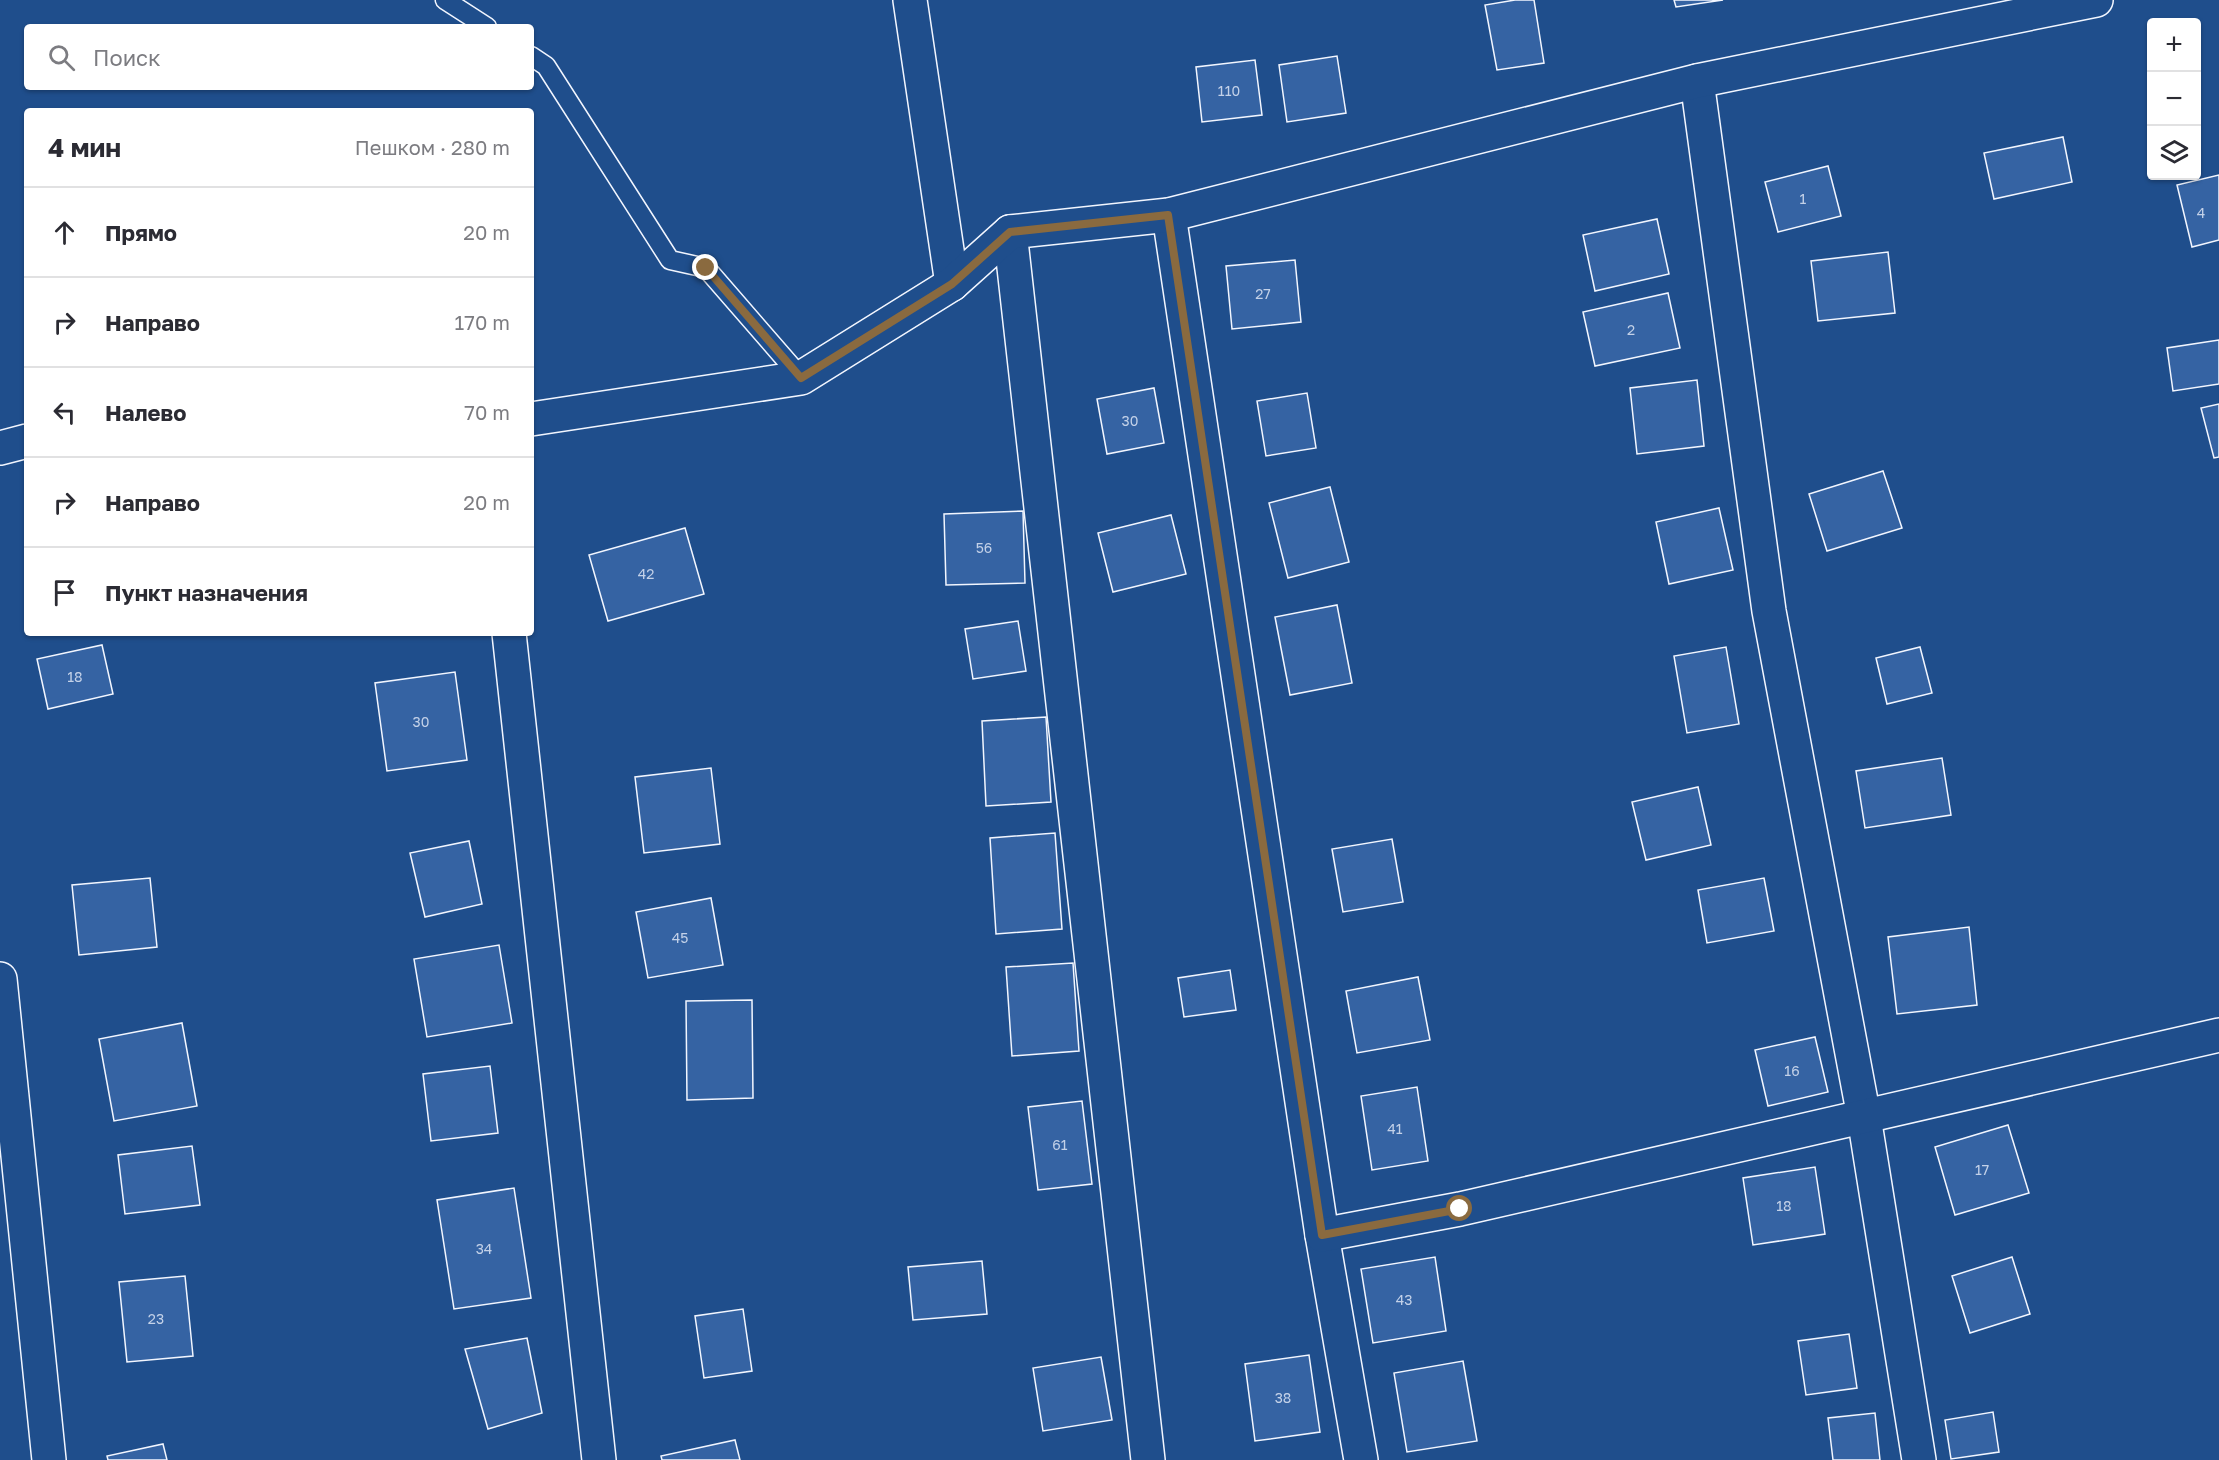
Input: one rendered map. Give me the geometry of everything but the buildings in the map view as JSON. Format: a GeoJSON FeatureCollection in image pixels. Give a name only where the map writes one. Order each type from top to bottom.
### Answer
{"type":"FeatureCollection","features":[{"type":"Feature","properties":{"kind":"street"},"geometry":{"type":"LineString","coordinates":[[910,0],[952,284]]}},
{"type":"Feature","properties":{"kind":"street"},"geometry":{"type":"LineString","coordinates":[[534,419],[803,381],[952,284],[1010,232],[1168,215],[1697,81],[2096,0]]}},
{"type":"Feature","properties":{"kind":"street"},"geometry":{"type":"LineString","coordinates":[[1697,81],[1769,610],[1864,1117],[1919,1460]]}},
{"type":"Feature","properties":{"kind":"street"},"geometry":{"type":"LineString","coordinates":[[1168,215],[1322,1235],[1361,1460]]}},
{"type":"Feature","properties":{"kind":"street"},"geometry":{"type":"LineString","coordinates":[[1010,232],[1148,1460]]}},
{"type":"Feature","properties":{"kind":"street"},"geometry":{"type":"LineString","coordinates":[[0,448],[24,442]]}},
{"type":"Feature","properties":{"kind":"street"},"geometry":{"type":"LineString","coordinates":[[508,636],[599,1460]]}},
{"type":"Feature","properties":{"kind":"street"},"geometry":{"type":"LineString","coordinates":[[0,979],[49,1460]]}},
{"type":"Feature","properties":{"kind":"street"},"geometry":{"type":"LineString","coordinates":[[1322,1235],[1460,1209],[2219,1035]]}},
{"type":"Feature","properties":{"kind":"lane"},"geometry":{"type":"LineString","coordinates":[[445,0],[482,24]]}},
{"type":"Feature","properties":{"kind":"lane"},"geometry":{"type":"LineString","coordinates":[[534,58],[546,66],[670,260],[706,268],[803,381]]}},
{"type":"Feature","properties":{"kind":"route"},"geometry":{"type":"LineString","coordinates":[[706,268],[801,378],[952,284],[1010,232],[1168,215],[1322,1235],[1460,1209]]}}]}
